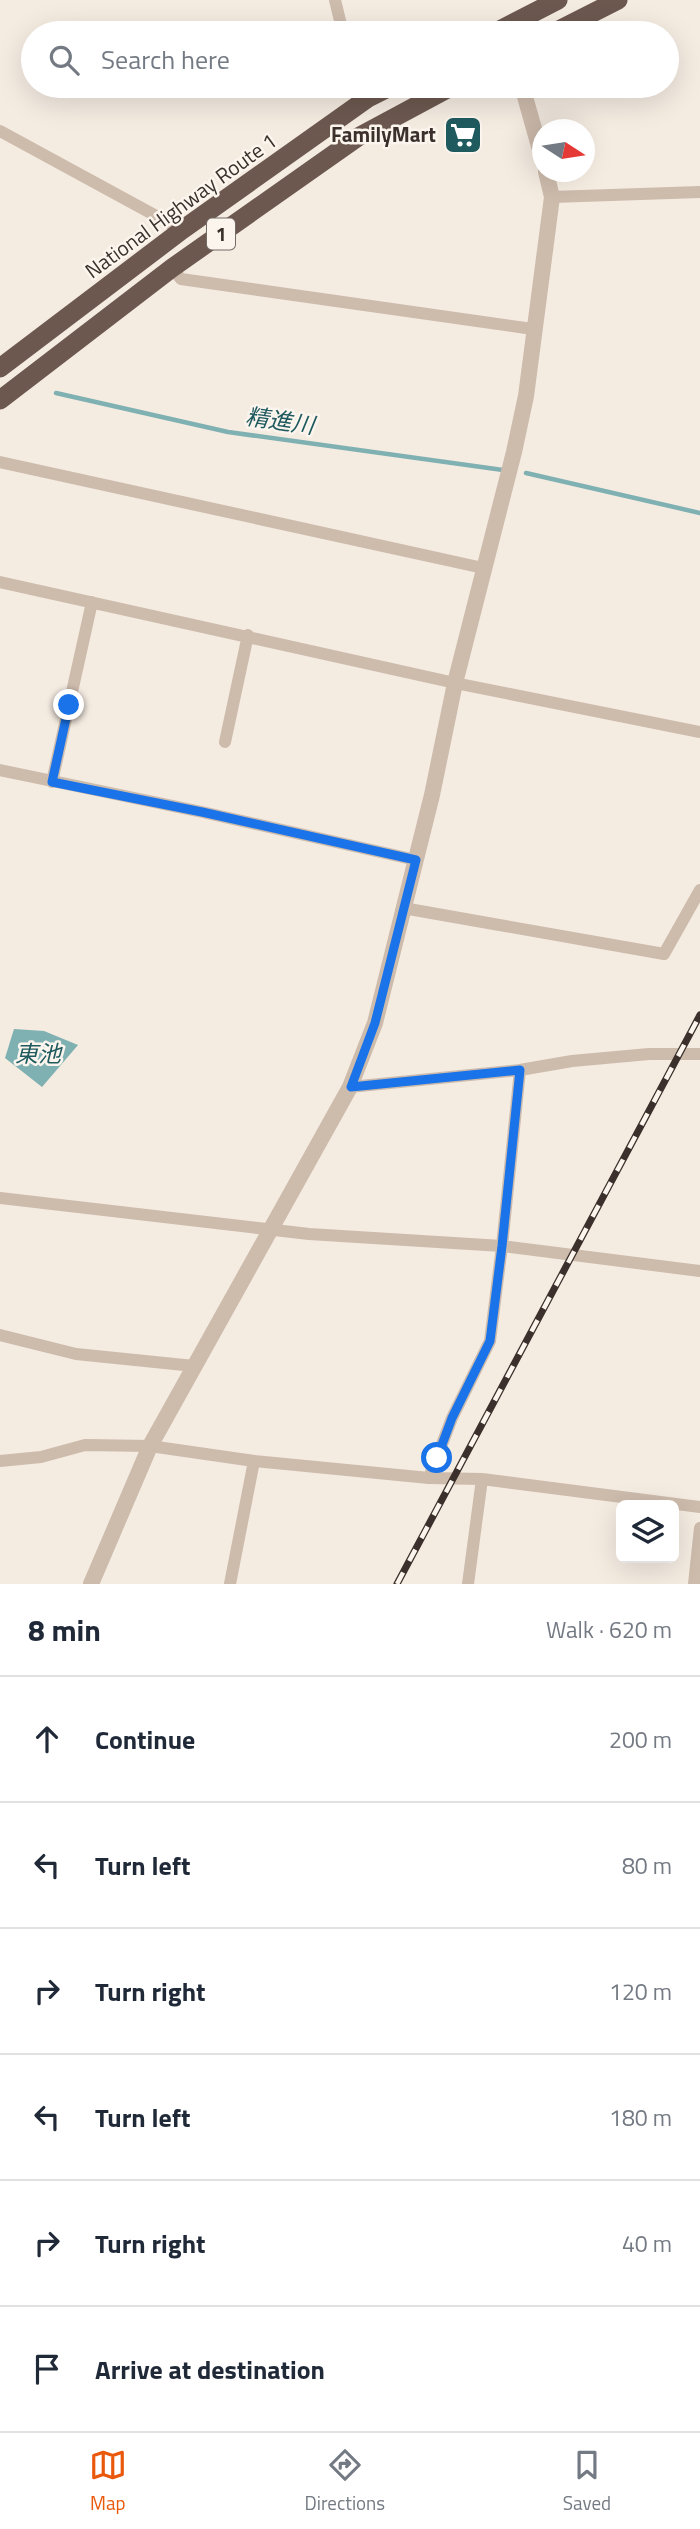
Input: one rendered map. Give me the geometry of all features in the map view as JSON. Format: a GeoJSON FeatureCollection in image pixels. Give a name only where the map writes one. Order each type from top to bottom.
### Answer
{"type":"FeatureCollection","features":[{"type":"Feature","properties":{"kind":"highway"},"geometry":{"type":"LineString","coordinates":[[521,21],[558,0]]}},
{"type":"Feature","properties":{"kind":"highway"},"geometry":{"type":"LineString","coordinates":[[577,21],[618,0]]}},
{"type":"Feature","properties":{"kind":"highway","name":"National Highway Route 1"},"geometry":{"type":"LineString","coordinates":[[0,368],[356,98]]}},
{"type":"Feature","properties":{"kind":"highway","name":"1"},"geometry":{"type":"LineString","coordinates":[[0,400],[172,268],[358,137],[431,98]]}},
{"type":"Feature","properties":{"kind":"street"},"geometry":{"type":"LineString","coordinates":[[335,0],[341,21]]}},
{"type":"Feature","properties":{"kind":"street"},"geometry":{"type":"LineString","coordinates":[[526,98],[532,120]]}},
{"type":"Feature","properties":{"kind":"street"},"geometry":{"type":"LineString","coordinates":[[0,131],[182,230]]}},
{"type":"Feature","properties":{"kind":"street"},"geometry":{"type":"LineString","coordinates":[[91,1584],[150,1446],[351,1087],[375,1023],[526,396],[552,197],[548,182]]}},
{"type":"Feature","properties":{"kind":"street"},"geometry":{"type":"LineString","coordinates":[[552,197],[700,192]]}},
{"type":"Feature","properties":{"kind":"street"},"geometry":{"type":"LineString","coordinates":[[172,268],[181,279],[533,329]]}},
{"type":"Feature","properties":{"kind":"street"},"geometry":{"type":"LineString","coordinates":[[0,462],[483,568]]}},
{"type":"Feature","properties":{"kind":"street"},"geometry":{"type":"LineString","coordinates":[[0,582],[455,683],[700,732]]}},
{"type":"Feature","properties":{"kind":"street"},"geometry":{"type":"LineString","coordinates":[[52,782],[92,602]]}},
{"type":"Feature","properties":{"kind":"street"},"geometry":{"type":"LineString","coordinates":[[225,742],[248,635]]}},
{"type":"Feature","properties":{"kind":"street"},"geometry":{"type":"LineString","coordinates":[[0,770],[416,860]]}},
{"type":"Feature","properties":{"kind":"street"},"geometry":{"type":"LineString","coordinates":[[403,908],[664,954],[700,890]]}},
{"type":"Feature","properties":{"kind":"street"},"geometry":{"type":"LineString","coordinates":[[351,1087],[520,1070],[572,1061],[700,1054]]}},
{"type":"Feature","properties":{"kind":"street"},"geometry":{"type":"LineString","coordinates":[[429,1478],[452,1418],[490,1341],[520,1070]]}},
{"type":"Feature","properties":{"kind":"street"},"geometry":{"type":"LineString","coordinates":[[0,1198],[309,1234],[502,1246],[700,1271]]}},
{"type":"Feature","properties":{"kind":"street"},"geometry":{"type":"LineString","coordinates":[[0,1335],[76,1354],[194,1366]]}},
{"type":"Feature","properties":{"kind":"street"},"geometry":{"type":"LineString","coordinates":[[0,1461],[41,1457],[85,1446],[150,1446],[254,1461],[429,1478],[482,1479],[700,1507]]}},
{"type":"Feature","properties":{"kind":"street"},"geometry":{"type":"LineString","coordinates":[[230,1584],[254,1461]]}},
{"type":"Feature","properties":{"kind":"street"},"geometry":{"type":"LineString","coordinates":[[468,1584],[482,1479]]}},
{"type":"Feature","properties":{"kind":"street"},"geometry":{"type":"LineString","coordinates":[[694,1584],[700,1528]]}},
{"type":"Feature","properties":{"kind":"water","name":"東池"},"geometry":{"type":"Polygon","coordinates":[[[14,1029],[44,1031],[78,1045],[42,1087],[5,1058],[14,1029]]]}},
{"type":"Feature","properties":{"kind":"waterway","name":"精進川"},"geometry":{"type":"LineString","coordinates":[[56,393],[228,432],[503,470]]}},
{"type":"Feature","properties":{"kind":"waterway","name":"精進川"},"geometry":{"type":"LineString","coordinates":[[526,473],[700,513]]}},
{"type":"Feature","properties":{"kind":"railway"},"geometry":{"type":"LineString","coordinates":[[397,1584],[700,1015]]}},
{"type":"Feature","properties":{"kind":"place","name":"FamilyMart"},"geometry":{"type":"Point","coordinates":[463,135]}},
{"type":"Feature","properties":{"kind":"route"},"geometry":{"type":"LineString","coordinates":[[69,705],[52,782],[416,860],[375,1023],[351,1087],[520,1070],[490,1341],[452,1418],[437,1458]]}}]}
